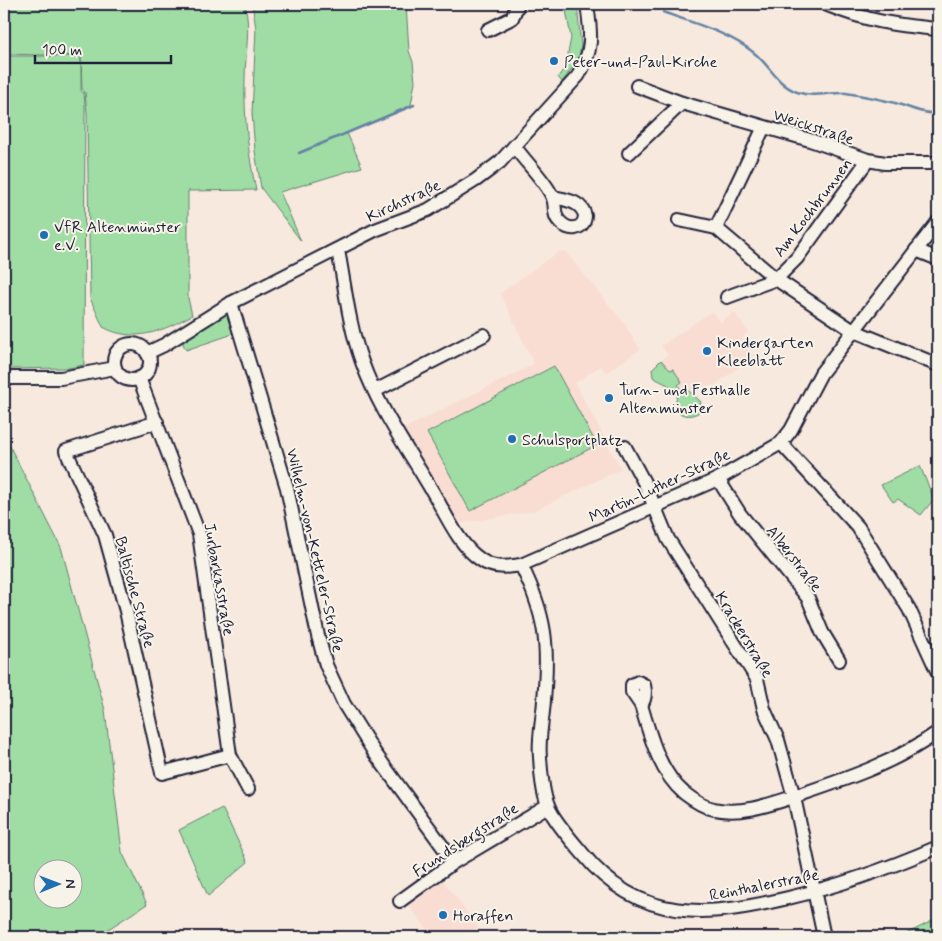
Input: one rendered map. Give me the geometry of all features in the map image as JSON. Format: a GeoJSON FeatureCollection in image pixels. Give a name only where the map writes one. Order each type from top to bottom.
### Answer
{"type":"FeatureCollection","features":[{"type":"Feature","properties":{"kind":"street"},"geometry":{"type":"LineString","coordinates":[[488,30],[512,18],[518,4]]}},
{"type":"Feature","properties":{"kind":"street","name":"Kirchstraße"},"geometry":{"type":"LineString","coordinates":[[147,353],[164,345],[231,303],[375,230],[428,210],[476,180],[500,162],[578,76],[588,61],[591,37],[586,4]]}},
{"type":"Feature","properties":{"kind":"street"},"geometry":{"type":"LineString","coordinates":[[825,4],[851,15],[889,25],[938,29]]}},
{"type":"Feature","properties":{"kind":"street","name":"Weickstraße"},"geometry":{"type":"LineString","coordinates":[[637,86],[682,102],[868,160],[885,163],[938,163]]}},
{"type":"Feature","properties":{"kind":"street"},"geometry":{"type":"LineString","coordinates":[[628,153],[682,102]]}},
{"type":"Feature","properties":{"kind":"street"},"geometry":{"type":"LineString","coordinates":[[716,228],[764,127]]}},
{"type":"Feature","properties":{"kind":"street"},"geometry":{"type":"LineString","coordinates":[[514,147],[553,197]]}},
{"type":"Feature","properties":{"kind":"street","name":"Am Kochbrunnen"},"geometry":{"type":"LineString","coordinates":[[727,297],[776,279],[797,258],[868,160]]}},
{"type":"Feature","properties":{"kind":"street"},"geometry":{"type":"LineString","coordinates":[[679,220],[716,228],[776,279],[852,330],[938,365]]}},
{"type":"Feature","properties":{"kind":"street","name":"Martin-Luther-Straße"},"geometry":{"type":"LineString","coordinates":[[338,250],[354,336],[362,362],[375,391],[460,537],[481,560],[498,567],[521,565],[718,479],[780,443],[791,430],[821,373],[852,330],[938,222]]}},
{"type":"Feature","properties":{"kind":"street"},"geometry":{"type":"LineString","coordinates":[[916,250],[938,259]]}},
{"type":"Feature","properties":{"kind":"street","name":"Wilhelm-von-Ketteler-Straße"},"geometry":{"type":"LineString","coordinates":[[231,303],[287,488],[318,636],[326,665],[344,704],[363,734],[454,862]]}},
{"type":"Feature","properties":{"kind":"street"},"geometry":{"type":"LineString","coordinates":[[375,391],[484,335]]}},
{"type":"Feature","properties":{"kind":"street"},"geometry":{"type":"LineString","coordinates":[[132,344],[138,345],[147,353],[149,366],[147,371],[139,378],[133,380],[122,377],[115,368],[115,357],[122,347],[132,344]]}},
{"type":"Feature","properties":{"kind":"street"},"geometry":{"type":"LineString","coordinates":[[4,378],[61,378],[115,368]]}},
{"type":"Feature","properties":{"kind":"street","name":"Jurbarkasstraße"},"geometry":{"type":"LineString","coordinates":[[139,378],[199,534],[230,755],[248,789]]}},
{"type":"Feature","properties":{"kind":"street","name":"Baltische Straße"},"geometry":{"type":"LineString","coordinates":[[157,422],[66,451],[105,535],[126,610],[162,773],[230,755]]}},
{"type":"Feature","properties":{"kind":"street"},"geometry":{"type":"LineString","coordinates":[[780,443],[858,528],[909,610],[938,673]]}},
{"type":"Feature","properties":{"kind":"street","name":"Krackerstraße"},"geometry":{"type":"LineString","coordinates":[[626,447],[668,539],[757,680],[764,709],[778,740],[794,797],[824,937]]}},
{"type":"Feature","properties":{"kind":"street","name":"Alberstraße"},"geometry":{"type":"LineString","coordinates":[[718,479],[740,514],[808,598],[822,632],[839,660]]}},
{"type":"Feature","properties":{"kind":"street","name":"Reinthalerstraße"},"geometry":{"type":"LineString","coordinates":[[521,565],[538,601],[545,635],[547,666],[540,755],[548,806],[575,844],[600,872],[632,895],[650,903],[670,908],[709,913],[764,904],[814,891],[878,872],[938,847]]}},
{"type":"Feature","properties":{"kind":"street"},"geometry":{"type":"LineString","coordinates":[[641,705],[653,742],[668,775],[685,794],[698,803],[716,810],[732,810],[778,803],[843,781],[917,747],[938,732]]}},
{"type":"Feature","properties":{"kind":"street","name":"Frundsbergstraße"},"geometry":{"type":"LineString","coordinates":[[400,901],[454,862],[548,806]]}},
{"type":"Feature","properties":{"kind":"shaded area"},"geometry":{"type":"Polygon","coordinates":[[[565,251],[624,323],[640,349],[606,373],[601,366],[575,383],[621,469],[534,511],[458,524],[403,429],[534,364],[500,293],[558,252],[565,251]]]}},
{"type":"Feature","properties":{"kind":"shaded area","name":"Kindergarten Kleeblatt"},"geometry":{"type":"Polygon","coordinates":[[[712,311],[721,322],[734,312],[748,331],[742,339],[754,356],[715,385],[683,392],[673,369],[670,370],[661,360],[668,355],[661,346],[712,311]]]}},
{"type":"Feature","properties":{"kind":"shaded area","name":"Horaffen"},"geometry":{"type":"Polygon","coordinates":[[[441,878],[479,928],[450,937],[433,937],[407,903],[441,878]]]}},
{"type":"Feature","properties":{"kind":"green space"},"geometry":{"type":"Polygon","coordinates":[[[4,4],[245,4],[248,32],[245,80],[246,122],[256,190],[188,191],[188,298],[192,315],[159,330],[137,335],[126,335],[103,327],[90,298],[87,113],[85,92],[82,89],[82,56],[4,54],[4,4]]]}},
{"type":"Feature","properties":{"kind":"green space"},"geometry":{"type":"Polygon","coordinates":[[[252,4],[406,4],[409,51],[413,62],[415,82],[411,105],[347,133],[362,167],[280,192],[301,241],[261,188],[255,151],[252,113],[256,28],[252,4]]]}},
{"type":"Feature","properties":{"kind":"green space"},"geometry":{"type":"Polygon","coordinates":[[[565,4],[577,4],[581,45],[579,59],[562,82],[558,77],[569,62],[568,53],[571,38],[565,4]]]}},
{"type":"Feature","properties":{"kind":"green space","name":"VfR Altenmünster e.V."},"geometry":{"type":"Polygon","coordinates":[[[4,56],[81,56],[81,91],[84,93],[85,106],[84,365],[69,368],[4,369],[4,56]]]}},
{"type":"Feature","properties":{"kind":"green space"},"geometry":{"type":"Polygon","coordinates":[[[222,314],[230,315],[234,331],[230,335],[186,350],[183,344],[184,338],[222,314]]]}},
{"type":"Feature","properties":{"kind":"green space"},"geometry":{"type":"Polygon","coordinates":[[[661,360],[670,370],[673,369],[682,382],[678,385],[683,392],[689,391],[701,402],[698,413],[684,415],[672,408],[676,401],[676,391],[653,377],[652,369],[661,360]]]}},
{"type":"Feature","properties":{"kind":"green space","name":"Schulsportplatz"},"geometry":{"type":"Polygon","coordinates":[[[554,366],[597,445],[470,511],[427,433],[554,366]]]}},
{"type":"Feature","properties":{"kind":"green space"},"geometry":{"type":"Polygon","coordinates":[[[4,435],[61,547],[105,710],[122,852],[147,904],[96,937],[4,937],[4,435]]]}},
{"type":"Feature","properties":{"kind":"green space"},"geometry":{"type":"Polygon","coordinates":[[[920,466],[934,499],[921,515],[898,499],[893,502],[881,485],[920,466]]]}},
{"type":"Feature","properties":{"kind":"green space"},"geometry":{"type":"Polygon","coordinates":[[[222,808],[248,862],[208,896],[179,830],[222,808]]]}},
{"type":"Feature","properties":{"kind":"green space"},"geometry":{"type":"Polygon","coordinates":[[[938,918],[938,937],[900,937],[938,918]]]}},
{"type":"Feature","properties":{"kind":"waterway"},"geometry":{"type":"LineString","coordinates":[[663,12],[710,29],[743,45],[759,57],[778,79],[797,92],[815,95],[846,93],[893,102],[919,111],[938,113]]}},
{"type":"Feature","properties":{"kind":"waterway"},"geometry":{"type":"LineString","coordinates":[[299,153],[414,105]]}},
{"type":"Feature","properties":{"kind":"place","name":"Peter-und-Paul-Kirche"},"geometry":{"type":"Point","coordinates":[554,61]}},
{"type":"Feature","properties":{"kind":"place","name":"VfR Altenmünster e.V."},"geometry":{"type":"Point","coordinates":[44,235]}},
{"type":"Feature","properties":{"kind":"place","name":"Kindergarten Kleeblatt"},"geometry":{"type":"Point","coordinates":[707,351]}},
{"type":"Feature","properties":{"kind":"place","name":"Turn- und Festhalle Altenmünster"},"geometry":{"type":"Point","coordinates":[609,398]}},
{"type":"Feature","properties":{"kind":"place","name":"Schulsportplatz"},"geometry":{"type":"Point","coordinates":[512,439]}},
{"type":"Feature","properties":{"kind":"place","name":"Horaffen"},"geometry":{"type":"Point","coordinates":[443,915]}}]}
